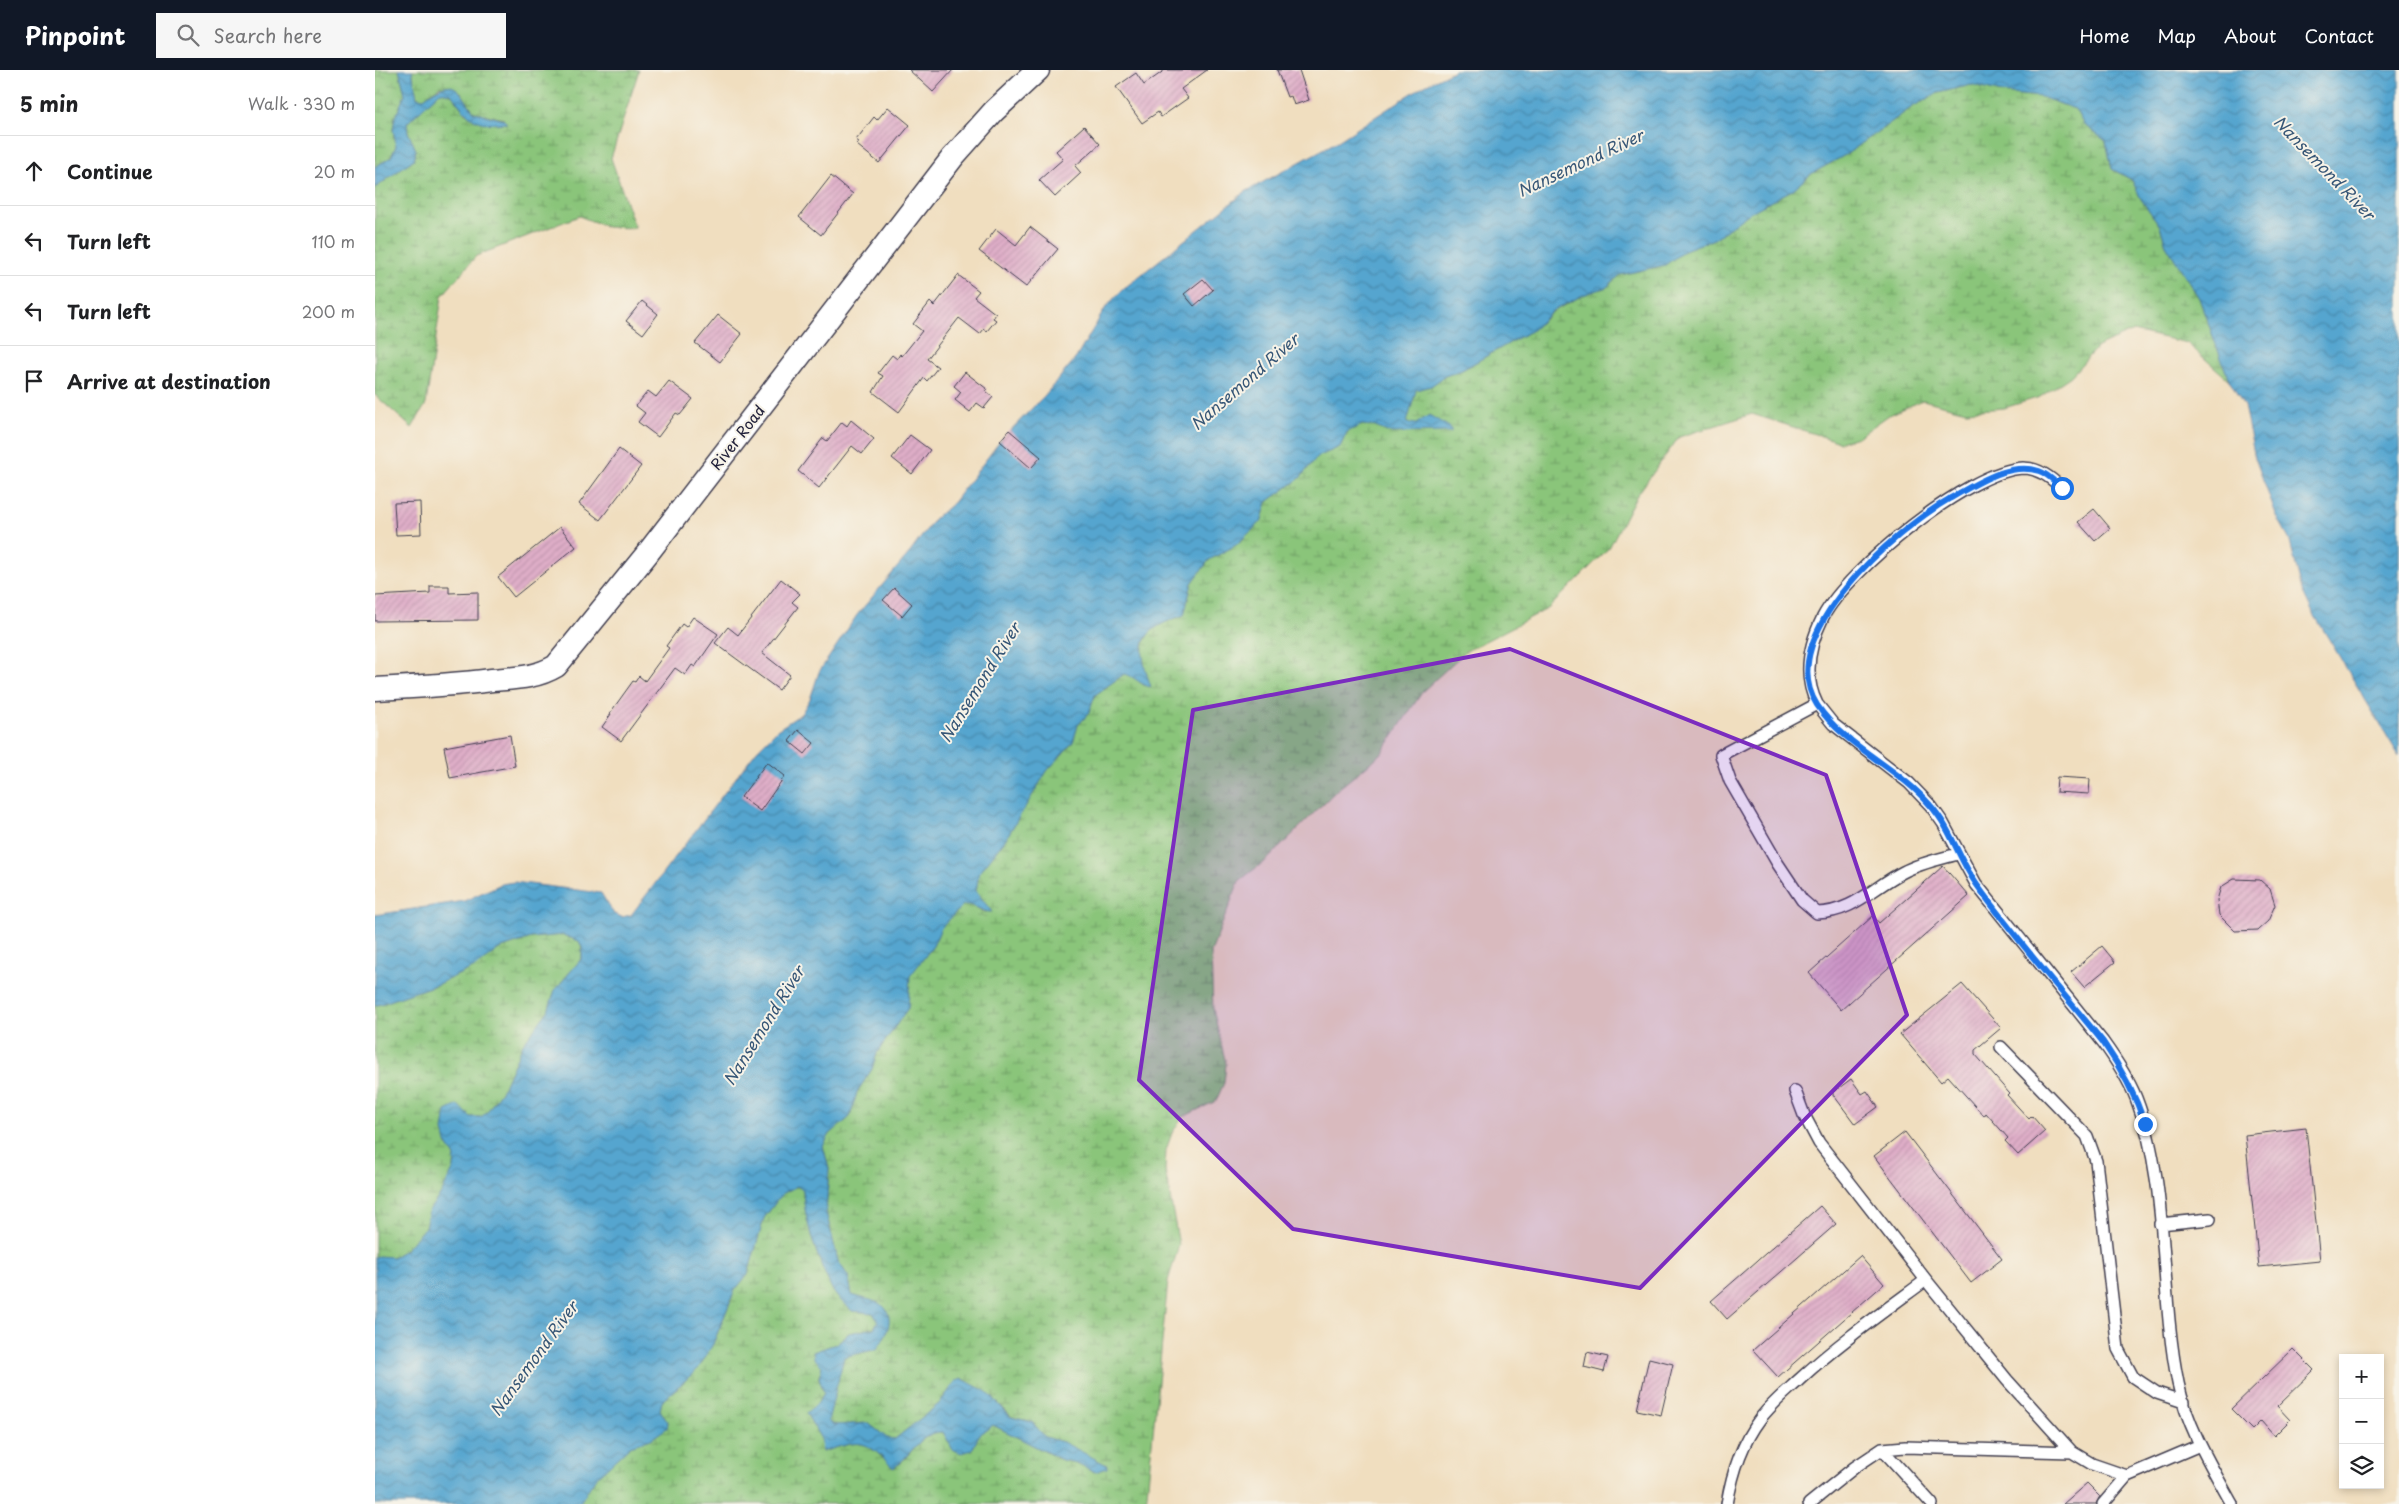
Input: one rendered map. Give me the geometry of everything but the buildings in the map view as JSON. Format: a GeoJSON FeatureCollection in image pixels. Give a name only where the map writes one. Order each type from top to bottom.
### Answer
{"type":"FeatureCollection","features":[{"type":"Feature","properties":{"kind":"street","name":"River Road"},"geometry":{"type":"LineString","coordinates":[[375,689],[452,685],[530,676],[544,673],[555,666],[647,554],[953,157],[994,111],[1038,70]]}},
{"type":"Feature","properties":{"kind":"lane"},"geometry":{"type":"LineString","coordinates":[[2062,488],[2049,476],[2038,471],[2024,468],[2009,470],[1975,484],[1945,502],[1906,530],[1870,561],[1837,596],[1816,634],[1808,671],[1810,690],[1817,704],[1833,724],[1909,783],[1931,806],[1943,823],[1959,854],[1982,891],[2103,1042],[2120,1067],[2135,1096],[2145,1124],[2155,1170],[2169,1318],[2178,1384],[2200,1445],[2232,1504]]}},
{"type":"Feature","properties":{"kind":"lane"},"geometry":{"type":"LineString","coordinates":[[1817,704],[1721,755],[1730,781],[1778,864],[1802,900],[1817,913],[1832,913],[1845,909],[1903,872],[1925,862],[1959,854]]}},
{"type":"Feature","properties":{"kind":"lane"},"geometry":{"type":"LineString","coordinates":[[2001,1047],[2087,1136],[2096,1161],[2118,1349],[2133,1377],[2157,1393],[2184,1402]]}},
{"type":"Feature","properties":{"kind":"lane"},"geometry":{"type":"LineString","coordinates":[[1795,1091],[1804,1115],[1819,1142],[1926,1280],[2007,1380],[2072,1452],[2092,1464],[2127,1476]]}},
{"type":"Feature","properties":{"kind":"lane"},"geometry":{"type":"LineString","coordinates":[[2160,1224],[2210,1219]]}},
{"type":"Feature","properties":{"kind":"lane"},"geometry":{"type":"LineString","coordinates":[[1727,1504],[1735,1470],[1745,1444],[1759,1420],[1773,1403],[1859,1329],[1926,1280]]}},
{"type":"Feature","properties":{"kind":"lane"},"geometry":{"type":"LineString","coordinates":[[2103,1504],[2127,1476],[2200,1445]]}},
{"type":"Feature","properties":{"kind":"lane"},"geometry":{"type":"LineString","coordinates":[[1809,1504],[1855,1467],[1882,1450],[1905,1447],[2072,1452]]}},
{"type":"Feature","properties":{"kind":"lane"},"geometry":{"type":"LineString","coordinates":[[1882,1450],[1932,1504]]}},
{"type":"Feature","properties":{"kind":"highlighted area"},"geometry":{"type":"Polygon","coordinates":[[[1510,649],[1826,775],[1907,1015],[1640,1288],[1293,1229],[1139,1080],[1193,710],[1510,649]]]}},
{"type":"Feature","properties":{"kind":"green space"},"geometry":{"type":"Polygon","coordinates":[[[375,70],[399,70],[405,94],[395,118],[393,129],[396,146],[391,157],[375,167],[375,70]]]}},
{"type":"Feature","properties":{"kind":"green space"},"geometry":{"type":"Polygon","coordinates":[[[412,70],[639,70],[611,158],[635,228],[607,227],[579,216],[476,256],[442,296],[426,404],[412,428],[375,395],[375,188],[414,159],[416,150],[408,132],[407,123],[440,92],[451,94],[465,113],[504,119],[474,112],[461,92],[440,86],[424,98],[417,97],[412,70]]]}},
{"type":"Feature","properties":{"kind":"green space"},"geometry":{"type":"Polygon","coordinates":[[[1971,85],[2002,93],[2041,97],[2075,109],[2084,125],[2106,141],[2112,169],[2132,180],[2141,199],[2160,226],[2166,245],[2199,298],[2229,380],[2187,343],[2133,331],[2097,347],[2071,376],[2040,397],[2004,408],[1966,411],[1923,400],[1889,415],[1858,437],[1840,442],[1752,414],[1679,437],[1635,498],[1609,548],[1549,608],[1466,651],[1423,691],[1381,754],[1337,790],[1269,858],[1239,881],[1211,952],[1213,1009],[1226,1064],[1224,1083],[1216,1101],[1183,1117],[1172,1133],[1166,1150],[1165,1170],[1179,1245],[1168,1281],[1146,1504],[579,1504],[594,1479],[630,1446],[651,1439],[668,1423],[660,1410],[662,1401],[698,1369],[713,1344],[735,1290],[748,1274],[764,1218],[782,1194],[797,1186],[803,1190],[806,1215],[813,1242],[833,1291],[852,1311],[873,1313],[878,1321],[874,1328],[849,1333],[836,1344],[813,1352],[814,1358],[822,1366],[819,1377],[824,1393],[818,1403],[806,1413],[821,1439],[822,1452],[845,1445],[861,1444],[875,1451],[893,1468],[928,1436],[943,1432],[953,1450],[972,1450],[979,1435],[993,1425],[1062,1460],[1077,1463],[1095,1472],[1063,1442],[1045,1437],[1032,1422],[1012,1417],[987,1392],[955,1382],[940,1403],[895,1439],[887,1438],[868,1423],[834,1425],[827,1421],[844,1357],[877,1349],[882,1305],[852,1295],[848,1276],[838,1261],[826,1212],[829,1169],[823,1146],[830,1134],[850,1117],[857,1092],[872,1069],[877,1053],[908,1008],[909,976],[933,946],[941,928],[963,905],[968,904],[986,913],[976,891],[979,873],[1005,840],[1047,771],[1073,742],[1078,725],[1089,713],[1095,695],[1124,674],[1132,676],[1145,686],[1142,658],[1145,640],[1150,632],[1158,626],[1184,615],[1192,583],[1209,560],[1236,545],[1261,522],[1267,502],[1300,478],[1317,457],[1340,447],[1347,432],[1362,425],[1373,426],[1390,433],[1415,424],[1406,423],[1415,390],[1431,386],[1445,376],[1462,370],[1534,329],[1552,312],[1583,295],[1607,287],[1620,275],[1665,265],[1687,249],[1714,239],[1751,212],[1792,190],[1811,174],[1847,154],[1912,107],[1938,93],[1971,85]]]}},
{"type":"Feature","properties":{"kind":"green space"},"geometry":{"type":"Polygon","coordinates":[[[563,935],[579,941],[582,947],[582,958],[555,990],[548,1011],[523,1044],[504,1087],[487,1112],[481,1117],[471,1117],[446,1143],[455,1157],[454,1168],[441,1194],[429,1210],[425,1227],[405,1250],[393,1257],[375,1257],[375,1006],[438,984],[475,967],[499,949],[531,938],[563,935]]]}},
{"type":"Feature","properties":{"kind":"water"},"geometry":{"type":"Polygon","coordinates":[[[399,70],[412,70],[417,97],[424,98],[442,87],[453,87],[463,95],[474,112],[504,120],[507,123],[480,122],[463,110],[451,94],[440,92],[407,123],[408,132],[416,150],[414,159],[375,188],[375,167],[391,157],[396,146],[393,129],[395,118],[405,94],[399,70]]]}},
{"type":"Feature","properties":{"kind":"water","name":"Nansemond River"},"geometry":{"type":"Polygon","coordinates":[[[1455,70],[2399,70],[2399,756],[2312,611],[2302,590],[2289,538],[2276,515],[2255,458],[2244,406],[2229,380],[2199,298],[2166,245],[2160,226],[2141,199],[2132,180],[2112,169],[2106,141],[2084,125],[2075,109],[2041,97],[2002,93],[1971,85],[1938,93],[1912,107],[1847,154],[1811,174],[1792,190],[1751,212],[1714,239],[1687,249],[1665,265],[1620,275],[1607,287],[1583,295],[1552,311],[1534,329],[1462,370],[1445,376],[1431,386],[1416,390],[1407,423],[1416,424],[1429,415],[1451,428],[1451,432],[1390,433],[1373,426],[1362,425],[1347,432],[1340,447],[1317,457],[1300,478],[1267,502],[1261,522],[1236,545],[1209,560],[1192,583],[1184,615],[1157,627],[1149,633],[1145,640],[1143,659],[1151,687],[1124,674],[1095,695],[1089,713],[1078,725],[1073,742],[1047,771],[1005,840],[979,873],[976,891],[992,912],[971,905],[963,905],[941,928],[933,946],[910,976],[908,1008],[877,1053],[872,1069],[857,1092],[850,1117],[830,1134],[823,1146],[829,1169],[826,1212],[838,1261],[848,1276],[852,1295],[879,1303],[889,1315],[886,1333],[877,1349],[844,1357],[828,1421],[834,1425],[868,1423],[887,1438],[895,1439],[940,1403],[955,1382],[961,1378],[987,1392],[1011,1417],[1032,1422],[1045,1437],[1063,1442],[1107,1465],[1107,1468],[1095,1472],[1077,1463],[1062,1460],[993,1425],[979,1435],[972,1450],[962,1453],[953,1450],[943,1432],[928,1436],[893,1468],[875,1451],[861,1444],[845,1445],[822,1452],[821,1439],[806,1413],[818,1403],[824,1393],[819,1377],[822,1366],[814,1358],[813,1352],[836,1344],[849,1333],[874,1328],[878,1321],[873,1313],[852,1311],[833,1291],[813,1242],[806,1215],[803,1190],[797,1186],[782,1194],[764,1218],[748,1274],[735,1290],[713,1344],[698,1369],[662,1401],[660,1410],[668,1423],[667,1428],[651,1439],[630,1446],[595,1479],[579,1504],[375,1504],[375,1257],[393,1257],[405,1250],[425,1227],[429,1210],[441,1194],[454,1168],[455,1157],[446,1143],[443,1130],[446,1111],[458,1105],[471,1117],[481,1117],[487,1112],[504,1087],[523,1044],[548,1011],[555,990],[582,958],[582,947],[579,941],[563,935],[531,938],[499,949],[475,967],[438,984],[375,1006],[375,915],[464,901],[501,884],[514,882],[601,893],[614,914],[622,917],[631,915],[757,750],[777,730],[801,714],[810,699],[819,672],[857,615],[911,551],[935,518],[952,504],[1001,440],[1045,395],[1076,358],[1106,307],[1122,290],[1245,192],[1338,141],[1423,86],[1455,70]]]}},
{"type":"Feature","properties":{"kind":"route"},"geometry":{"type":"LineString","coordinates":[[2062,488],[2049,476],[2038,471],[2024,468],[2009,470],[1975,484],[1945,502],[1906,530],[1870,561],[1837,596],[1824,616],[1816,634],[1810,657],[1808,671],[1810,690],[1817,704],[1833,724],[1909,783],[1931,806],[1943,823],[1976,884],[2103,1042],[2120,1067],[2135,1096],[2145,1124]]}}]}
